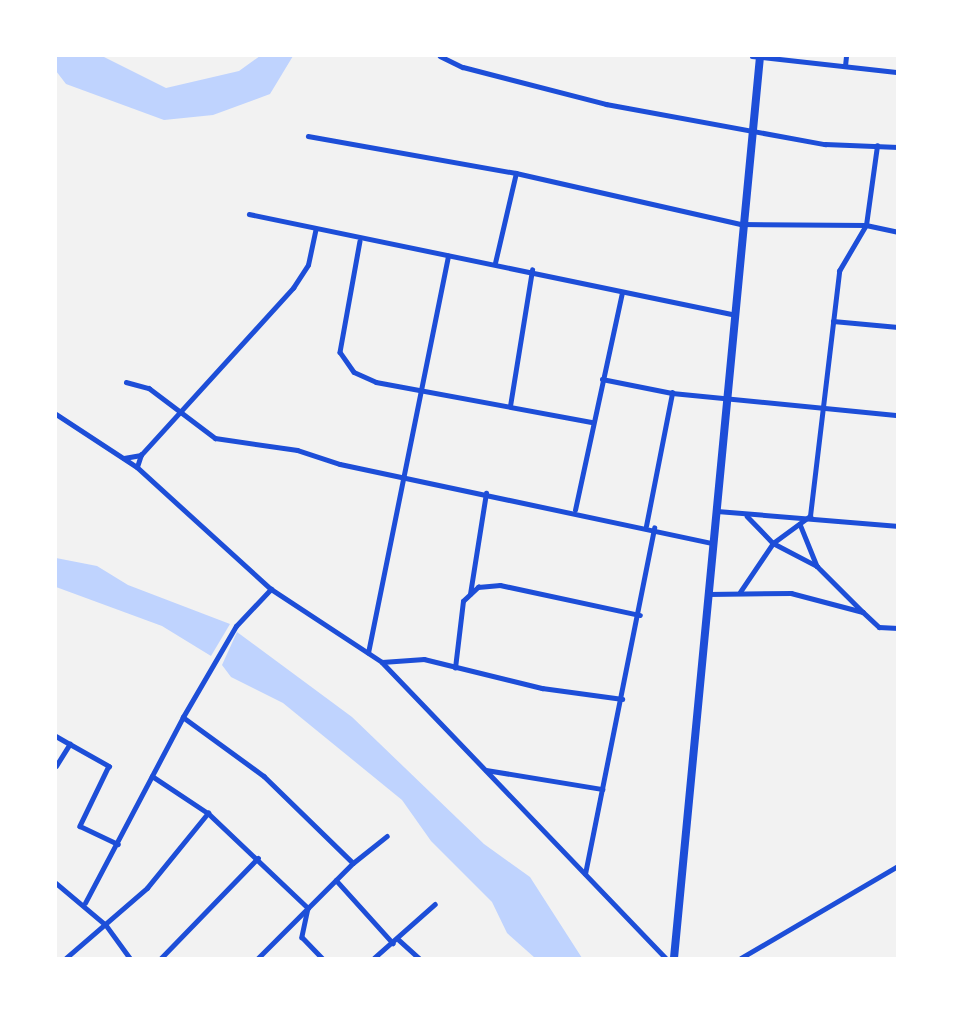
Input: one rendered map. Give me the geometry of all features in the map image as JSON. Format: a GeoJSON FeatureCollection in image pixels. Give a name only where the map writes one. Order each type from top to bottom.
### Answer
{"type":"FeatureCollection","features":[{"type":"Feature","properties":{"kind":"main road"},"geometry":{"type":"LineString","coordinates":[[674,958],[714,511],[735,315],[741,224],[754,130],[757,56]]}},
{"type":"Feature","properties":{"kind":"street"},"geometry":{"type":"LineString","coordinates":[[440,56],[463,67],[606,104],[825,144],[897,147]]}},
{"type":"Feature","properties":{"kind":"street"},"geometry":{"type":"LineString","coordinates":[[757,56],[897,72]]}},
{"type":"Feature","properties":{"kind":"street"},"geometry":{"type":"LineString","coordinates":[[845,66],[846,56]]}},
{"type":"Feature","properties":{"kind":"street"},"geometry":{"type":"LineString","coordinates":[[308,136],[516,173],[741,224],[866,225],[897,232]]}},
{"type":"Feature","properties":{"kind":"street"},"geometry":{"type":"LineString","coordinates":[[740,592],[774,543],[810,516],[827,404],[839,271],[866,225],[877,146]]}},
{"type":"Feature","properties":{"kind":"street"},"geometry":{"type":"LineString","coordinates":[[495,263],[516,173]]}},
{"type":"Feature","properties":{"kind":"street"},"geometry":{"type":"LineString","coordinates":[[249,214],[360,241],[532,270],[622,293],[735,315]]}},
{"type":"Feature","properties":{"kind":"street"},"geometry":{"type":"LineString","coordinates":[[137,467],[141,455],[182,413],[293,288],[308,265],[315,231]]}},
{"type":"Feature","properties":{"kind":"street"},"geometry":{"type":"LineString","coordinates":[[360,241],[340,352],[354,372],[419,389],[592,422]]}},
{"type":"Feature","properties":{"kind":"street"},"geometry":{"type":"LineString","coordinates":[[369,653],[390,561],[402,476],[448,256]]}},
{"type":"Feature","properties":{"kind":"street"},"geometry":{"type":"LineString","coordinates":[[510,406],[532,270]]}},
{"type":"Feature","properties":{"kind":"street"},"geometry":{"type":"LineString","coordinates":[[575,510],[592,422],[622,293]]}},
{"type":"Feature","properties":{"kind":"street"},"geometry":{"type":"LineString","coordinates":[[833,321],[897,327]]}},
{"type":"Feature","properties":{"kind":"street"},"geometry":{"type":"LineString","coordinates":[[602,379],[672,393],[827,404],[897,415]]}},
{"type":"Feature","properties":{"kind":"street"},"geometry":{"type":"LineString","coordinates":[[126,382],[149,388],[215,438],[254,441],[402,476],[575,510],[711,543]]}},
{"type":"Feature","properties":{"kind":"street"},"geometry":{"type":"LineString","coordinates":[[646,526],[672,393]]}},
{"type":"Feature","properties":{"kind":"street"},"geometry":{"type":"LineString","coordinates":[[56,414],[137,467],[271,589],[382,662],[666,958]]}},
{"type":"Feature","properties":{"kind":"street"},"geometry":{"type":"LineString","coordinates":[[124,458],[141,455]]}},
{"type":"Feature","properties":{"kind":"street"},"geometry":{"type":"LineString","coordinates":[[470,595],[486,493]]}},
{"type":"Feature","properties":{"kind":"street"},"geometry":{"type":"LineString","coordinates":[[714,511],[747,516],[810,516],[897,526]]}},
{"type":"Feature","properties":{"kind":"street"},"geometry":{"type":"LineString","coordinates":[[747,516],[774,543],[817,566],[879,627],[897,628]]}},
{"type":"Feature","properties":{"kind":"street"},"geometry":{"type":"LineString","coordinates":[[800,524],[817,566]]}},
{"type":"Feature","properties":{"kind":"street"},"geometry":{"type":"LineString","coordinates":[[585,874],[640,615],[654,528]]}},
{"type":"Feature","properties":{"kind":"street"},"geometry":{"type":"LineString","coordinates":[[455,668],[463,601],[478,587],[500,585],[640,615]]}},
{"type":"Feature","properties":{"kind":"street"},"geometry":{"type":"LineString","coordinates":[[85,903],[183,717],[236,626],[271,589]]}},
{"type":"Feature","properties":{"kind":"street"},"geometry":{"type":"LineString","coordinates":[[708,594],[791,593],[863,612]]}},
{"type":"Feature","properties":{"kind":"street"},"geometry":{"type":"LineString","coordinates":[[382,662],[424,659],[455,668],[622,699]]}},
{"type":"Feature","properties":{"kind":"street"},"geometry":{"type":"LineString","coordinates":[[183,717],[264,776],[352,863]]}},
{"type":"Feature","properties":{"kind":"street"},"geometry":{"type":"LineString","coordinates":[[56,736],[109,766],[80,826],[118,844]]}},
{"type":"Feature","properties":{"kind":"street"},"geometry":{"type":"LineString","coordinates":[[56,766],[70,744]]}},
{"type":"Feature","properties":{"kind":"street"},"geometry":{"type":"LineString","coordinates":[[486,770],[602,789]]}},
{"type":"Feature","properties":{"kind":"street"},"geometry":{"type":"LineString","coordinates":[[152,776],[208,813],[258,858],[308,908]]}},
{"type":"Feature","properties":{"kind":"street"},"geometry":{"type":"LineString","coordinates":[[66,958],[147,888],[208,813]]}},
{"type":"Feature","properties":{"kind":"street"},"geometry":{"type":"LineString","coordinates":[[258,958],[352,863],[387,836]]}},
{"type":"Feature","properties":{"kind":"street"},"geometry":{"type":"LineString","coordinates":[[160,958],[258,858]]}},
{"type":"Feature","properties":{"kind":"street"},"geometry":{"type":"LineString","coordinates":[[741,958],[896,868]]}},
{"type":"Feature","properties":{"kind":"street"},"geometry":{"type":"LineString","coordinates":[[336,880],[393,943]]}},
{"type":"Feature","properties":{"kind":"street"},"geometry":{"type":"LineString","coordinates":[[56,883],[85,903],[106,925],[130,958]]}},
{"type":"Feature","properties":{"kind":"street"},"geometry":{"type":"LineString","coordinates":[[374,958],[399,940],[435,904]]}},
{"type":"Feature","properties":{"kind":"street"},"geometry":{"type":"LineString","coordinates":[[308,908],[302,937],[322,958]]}},
{"type":"Feature","properties":{"kind":"street"},"geometry":{"type":"LineString","coordinates":[[399,940],[419,958]]}},
{"type":"Feature","properties":{"kind":"water"},"geometry":{"type":"Polygon","coordinates":[[[56,56],[102,56],[166,88],[239,71],[260,56],[293,56],[270,94],[213,115],[164,120],[66,84],[56,71],[56,56]]]}},
{"type":"Feature","properties":{"kind":"water"},"geometry":{"type":"Polygon","coordinates":[[[56,558],[97,566],[128,585],[230,624],[211,656],[162,626],[56,587],[56,558]]]}},
{"type":"Feature","properties":{"kind":"water"},"geometry":{"type":"Polygon","coordinates":[[[237,632],[352,717],[484,844],[530,877],[582,958],[535,958],[507,933],[492,902],[431,841],[402,800],[283,703],[231,677],[222,665],[237,632]]]}}]}
